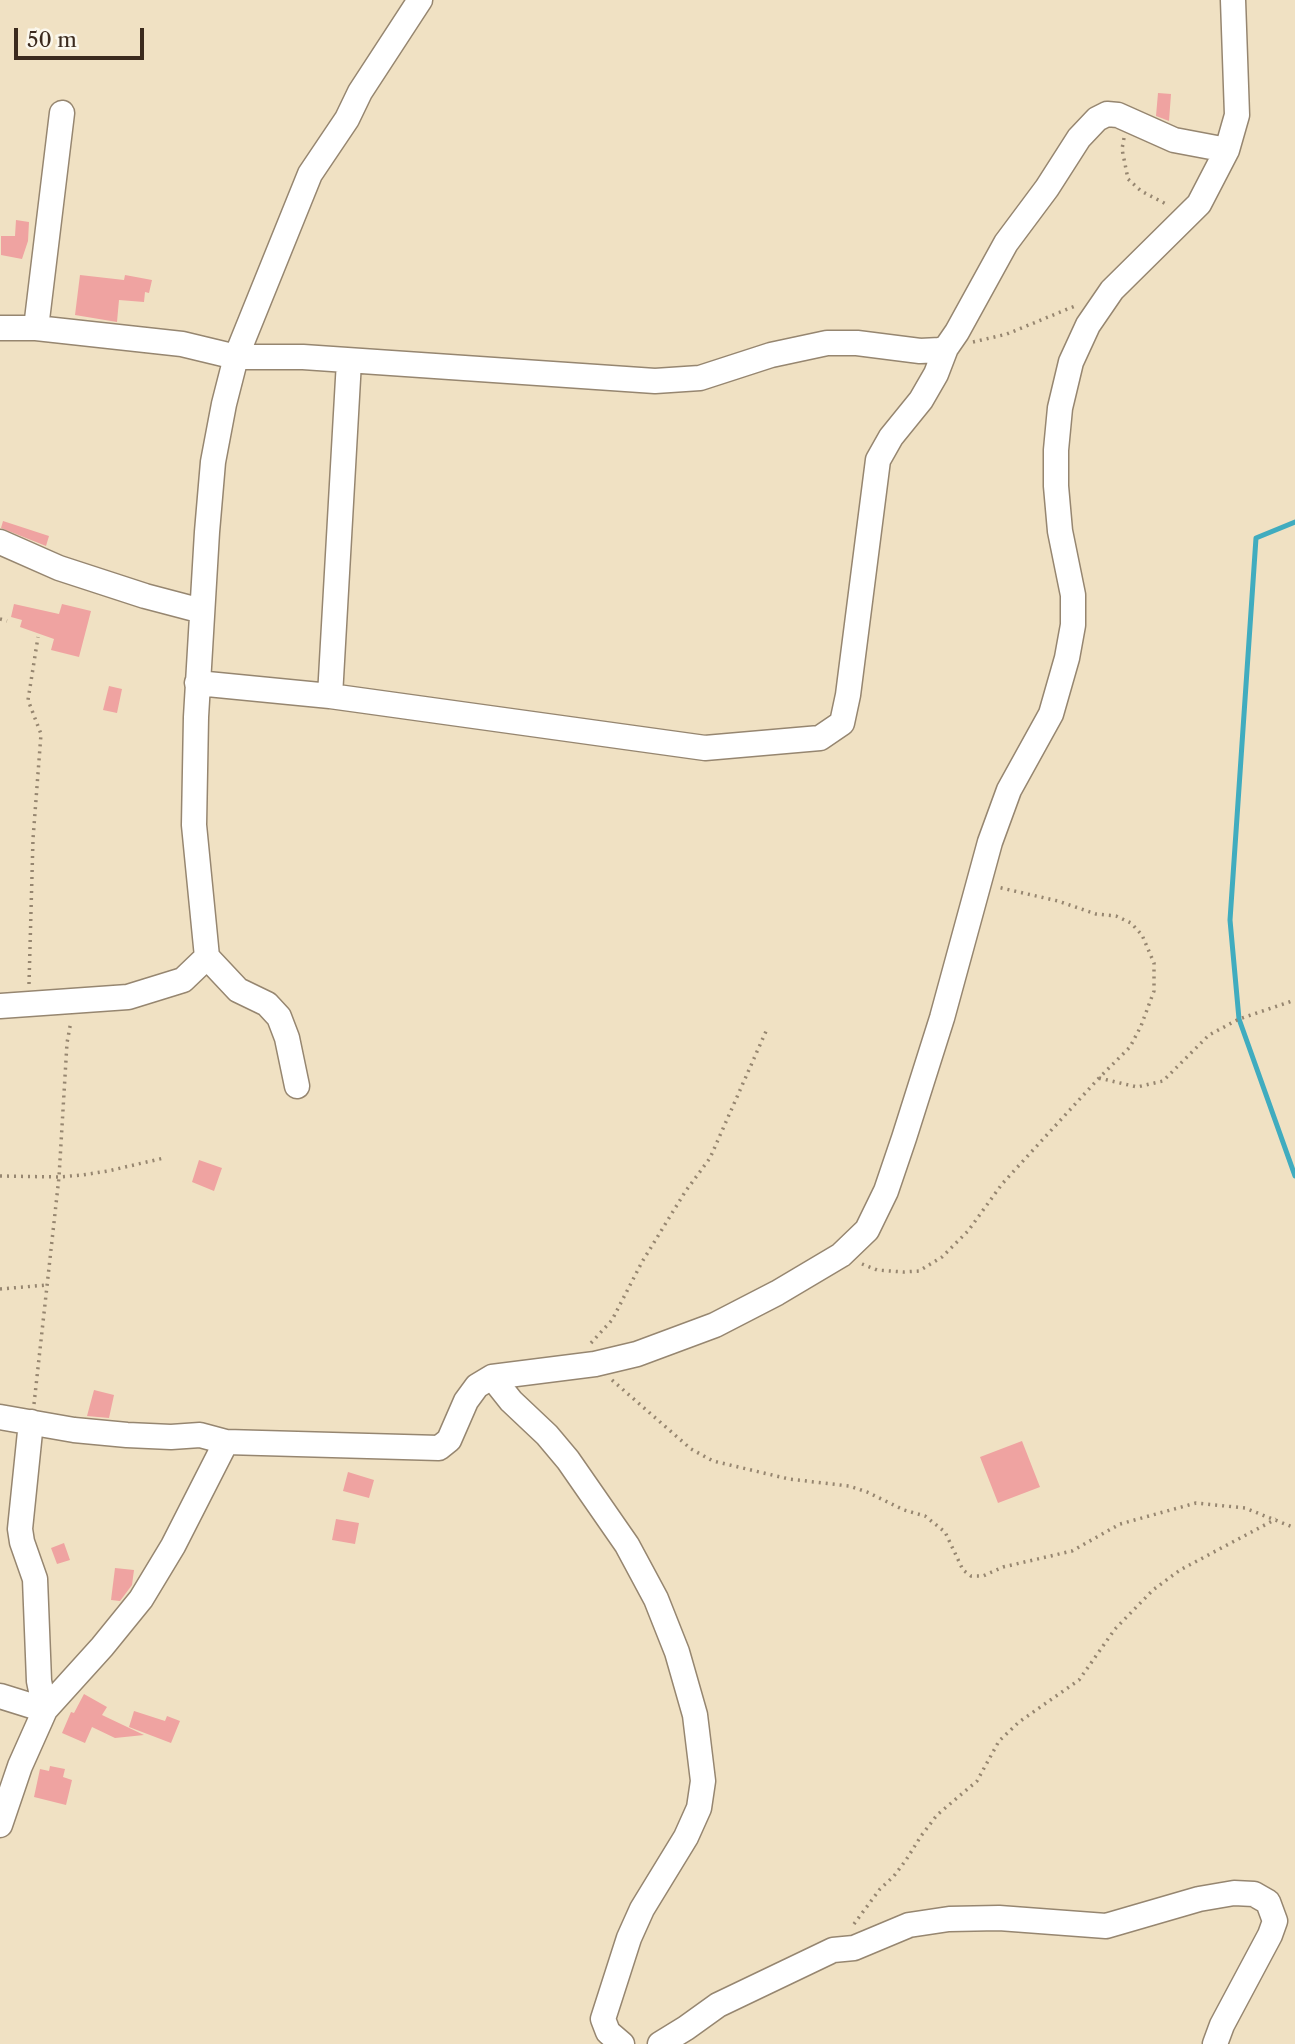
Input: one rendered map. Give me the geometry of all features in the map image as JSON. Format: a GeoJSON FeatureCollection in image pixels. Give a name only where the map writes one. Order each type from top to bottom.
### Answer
{"type":"FeatureCollection","features":[{"type":"Feature","properties":{"kind":"street"},"geometry":{"type":"LineString","coordinates":[[297,1086],[287,1038],[279,1017],[267,1004],[238,990],[207,957],[194,825],[197,683],[213,462],[236,357],[310,174],[420,0]]}},
{"type":"Feature","properties":{"kind":"street"},"geometry":{"type":"LineString","coordinates":[[0,1417],[74,1430],[171,1437],[200,1435],[226,1442],[439,1448],[449,1440],[466,1401],[477,1386],[492,1377],[592,1355],[637,1354],[715,1325],[841,1255],[867,1230],[886,1191],[942,1017],[977,885],[1009,790],[1051,714],[1067,658],[1073,625],[1073,594],[1060,531],[1056,486],[1060,408],[1070,362],[1088,325],[1112,290],[1188,216],[1208,191],[1227,149],[1237,115],[1233,0]]}},
{"type":"Feature","properties":{"kind":"street"},"geometry":{"type":"LineString","coordinates":[[36,328],[62,113]]}},
{"type":"Feature","properties":{"kind":"street"},"geometry":{"type":"LineString","coordinates":[[197,683],[330,696],[705,747],[820,737],[842,723],[848,695],[878,460],[891,436],[921,400],[936,374],[946,347],[1006,243],[1047,188],[1079,138],[1097,119],[1107,114],[1130,119],[1174,140],[1227,149]]}},
{"type":"Feature","properties":{"kind":"street"},"geometry":{"type":"LineString","coordinates":[[0,328],[36,328],[182,344],[236,357],[303,357],[655,381],[700,378],[771,355],[827,343],[857,343],[920,351],[946,347]]}},
{"type":"Feature","properties":{"kind":"street"},"geometry":{"type":"LineString","coordinates":[[330,696],[349,360]]}},
{"type":"Feature","properties":{"kind":"street"},"geometry":{"type":"LineString","coordinates":[[0,542],[59,568],[202,611]]}},
{"type":"Feature","properties":{"kind":"street"},"geometry":{"type":"LineString","coordinates":[[0,1006],[128,997],[183,980],[207,957]]}},
{"type":"Feature","properties":{"kind":"street"},"geometry":{"type":"LineString","coordinates":[[492,1377],[511,1401],[548,1436],[568,1460],[627,1545],[656,1599],[677,1652],[695,1715],[702,1781],[699,1808],[686,1837],[642,1909],[609,1997],[603,2019],[608,2032],[622,2044]]}},
{"type":"Feature","properties":{"kind":"street"},"geometry":{"type":"LineString","coordinates":[[31,1422],[20,1529],[35,1579],[39,1681],[45,1710]]}},
{"type":"Feature","properties":{"kind":"street"},"geometry":{"type":"LineString","coordinates":[[0,1825],[20,1766],[45,1710],[141,1599],[179,1535],[226,1442]]}},
{"type":"Feature","properties":{"kind":"street"},"geometry":{"type":"LineString","coordinates":[[0,1696],[45,1710]]}},
{"type":"Feature","properties":{"kind":"street"},"geometry":{"type":"LineString","coordinates":[[660,2044],[718,2005],[833,1950],[853,1948],[909,1924],[949,1919],[999,1918],[1106,1926],[1199,1899],[1234,1893],[1254,1894],[1268,1902],[1275,1921],[1215,2044]]}},
{"type":"Feature","properties":{"kind":"path"},"geometry":{"type":"LineString","coordinates":[[1130,119],[1122,149],[1128,179],[1141,191],[1188,216]]}},
{"type":"Feature","properties":{"kind":"path"},"geometry":{"type":"LineString","coordinates":[[946,347],[1007,334],[1080,304]]}},
{"type":"Feature","properties":{"kind":"path"},"geometry":{"type":"LineString","coordinates":[[0,619],[7,621]]}},
{"type":"Feature","properties":{"kind":"path"},"geometry":{"type":"LineString","coordinates":[[28,1003],[33,839],[41,734],[27,700],[38,637]]}},
{"type":"Feature","properties":{"kind":"path"},"geometry":{"type":"LineString","coordinates":[[841,1255],[877,1270],[903,1272],[919,1271],[942,1257],[968,1231],[1002,1184],[1130,1047],[1154,991],[1154,963],[1142,935],[1131,923],[1116,916],[1097,914],[1071,904],[1018,891],[977,885]]}},
{"type":"Feature","properties":{"kind":"path"},"geometry":{"type":"LineString","coordinates":[[31,1422],[40,1362],[59,1177],[67,1043],[75,999]]}},
{"type":"Feature","properties":{"kind":"path"},"geometry":{"type":"LineString","coordinates":[[1099,1078],[1137,1087],[1163,1081],[1209,1035],[1239,1019],[1295,1000]]}},
{"type":"Feature","properties":{"kind":"path"},"geometry":{"type":"LineString","coordinates":[[768,1029],[710,1158],[642,1262],[592,1355],[622,1391],[691,1448],[713,1461],[789,1479],[849,1486],[904,1510],[925,1516],[945,1532],[963,1570],[971,1576],[983,1576],[1003,1567],[1072,1551],[1119,1524],[1196,1503],[1245,1508],[1295,1528]]}},
{"type":"Feature","properties":{"kind":"path"},"geometry":{"type":"LineString","coordinates":[[0,1176],[59,1177],[108,1171],[164,1158]]}},
{"type":"Feature","properties":{"kind":"path"},"geometry":{"type":"LineString","coordinates":[[0,1289],[47,1285]]}},
{"type":"Feature","properties":{"kind":"path"},"geometry":{"type":"LineString","coordinates":[[833,1950],[850,1932],[880,1889],[900,1868],[937,1815],[977,1782],[999,1741],[1019,1722],[1079,1680],[1115,1629],[1153,1590],[1180,1570],[1276,1519]]}},
{"type":"Feature","properties":{"kind":"building"},"geometry":{"type":"Polygon","coordinates":[[[1158,93],[1171,94],[1169,121],[1156,116],[1158,93]]]}},
{"type":"Feature","properties":{"kind":"building"},"geometry":{"type":"Polygon","coordinates":[[[16,220],[29,222],[28,241],[22,259],[1,255],[1,236],[15,236],[16,220]]]}},
{"type":"Feature","properties":{"kind":"building"},"geometry":{"type":"Polygon","coordinates":[[[80,275],[124,280],[125,275],[152,280],[149,293],[145,292],[144,302],[119,300],[117,322],[75,315],[80,275]]]}},
{"type":"Feature","properties":{"kind":"building"},"geometry":{"type":"Polygon","coordinates":[[[3,521],[49,536],[46,546],[1,528],[3,521]]]}},
{"type":"Feature","properties":{"kind":"building"},"geometry":{"type":"Polygon","coordinates":[[[14,604],[59,614],[62,604],[91,611],[79,657],[51,650],[54,639],[20,627],[22,620],[11,617],[14,604]]]}},
{"type":"Feature","properties":{"kind":"building"},"geometry":{"type":"Polygon","coordinates":[[[109,686],[122,689],[117,713],[103,710],[109,686]]]}},
{"type":"Feature","properties":{"kind":"building"},"geometry":{"type":"Polygon","coordinates":[[[199,1160],[222,1168],[214,1191],[192,1182],[199,1160]]]}},
{"type":"Feature","properties":{"kind":"building"},"geometry":{"type":"Polygon","coordinates":[[[94,1390],[114,1395],[109,1418],[87,1416],[94,1390]]]}},
{"type":"Feature","properties":{"kind":"building"},"geometry":{"type":"Polygon","coordinates":[[[1022,1441],[1040,1487],[998,1503],[980,1457],[1022,1441]]]}},
{"type":"Feature","properties":{"kind":"building"},"geometry":{"type":"Polygon","coordinates":[[[348,1472],[374,1480],[369,1498],[343,1491],[348,1472]]]}},
{"type":"Feature","properties":{"kind":"building"},"geometry":{"type":"Polygon","coordinates":[[[336,1519],[359,1523],[355,1544],[332,1540],[336,1519]]]}},
{"type":"Feature","properties":{"kind":"building"},"geometry":{"type":"Polygon","coordinates":[[[64,1543],[70,1560],[57,1564],[51,1548],[64,1543]]]}},
{"type":"Feature","properties":{"kind":"building"},"geometry":{"type":"Polygon","coordinates":[[[115,1568],[134,1570],[132,1585],[120,1601],[111,1600],[115,1568]]]}},
{"type":"Feature","properties":{"kind":"building"},"geometry":{"type":"Polygon","coordinates":[[[84,1694],[107,1707],[102,1715],[144,1735],[115,1738],[92,1727],[85,1743],[62,1733],[71,1712],[74,1713],[84,1694]]]}},
{"type":"Feature","properties":{"kind":"building"},"geometry":{"type":"Polygon","coordinates":[[[134,1711],[165,1721],[167,1716],[180,1721],[171,1743],[129,1727],[134,1711]]]}},
{"type":"Feature","properties":{"kind":"building"},"geometry":{"type":"Polygon","coordinates":[[[50,1766],[65,1769],[63,1777],[72,1780],[66,1805],[34,1797],[40,1769],[49,1771],[50,1766]]]}},
{"type":"Feature","properties":{"kind":"waterway"},"geometry":{"type":"LineString","coordinates":[[1295,522],[1256,538],[1230,920],[1239,1019],[1295,1176]]}}]}
